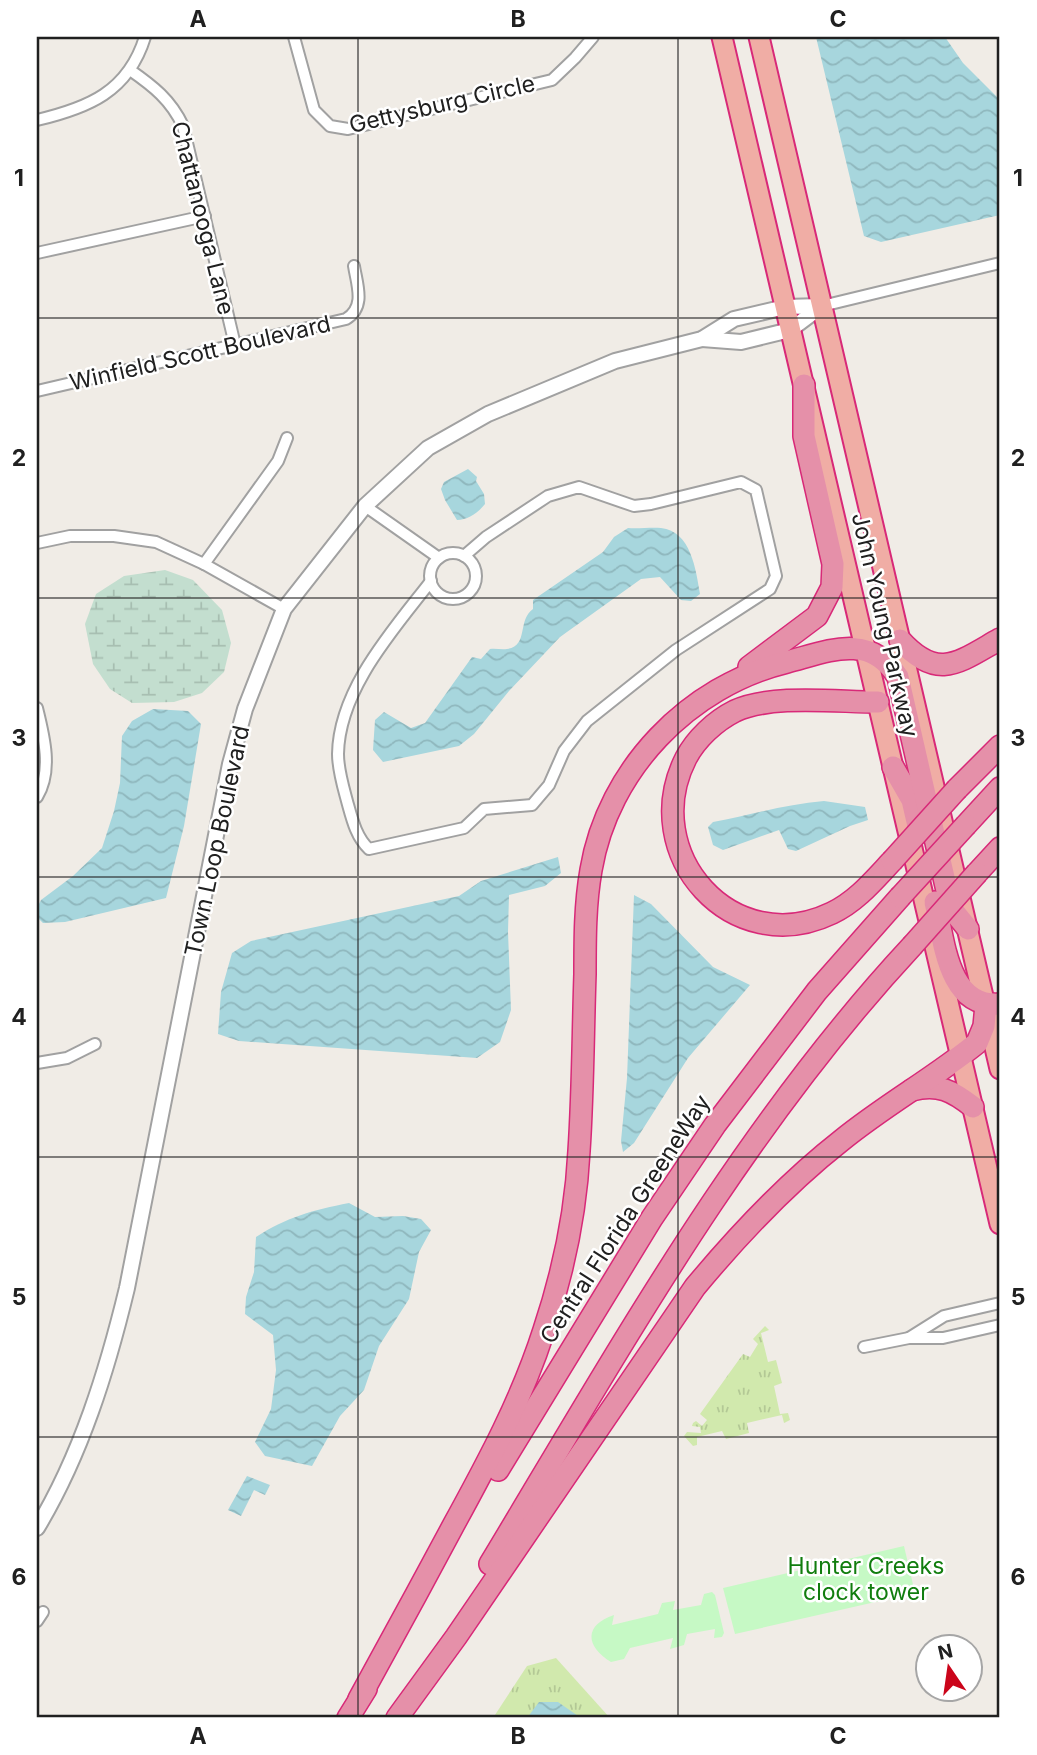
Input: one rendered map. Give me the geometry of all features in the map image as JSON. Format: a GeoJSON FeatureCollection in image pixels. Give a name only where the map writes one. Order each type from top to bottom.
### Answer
{"type":"FeatureCollection","features":[{"type":"Feature","properties":{"kind":"highway","name":"John Young Parkway"},"geometry":{"type":"LineString","coordinates":[[722,37],[1000,1224]]}},
{"type":"Feature","properties":{"kind":"highway","name":"John Young Parkway"},"geometry":{"type":"LineString","coordinates":[[759,37],[968,929],[993,1005],[1000,1069]]}},
{"type":"Feature","properties":{"kind":"highway"},"geometry":{"type":"LineString","coordinates":[[359,1699],[503,1434],[530,1370],[554,1298],[570,1230],[579,1156],[586,915],[591,866],[598,842],[624,784],[654,741],[693,705],[817,616],[832,587],[833,564],[804,436],[804,385]]}},
{"type":"Feature","properties":{"kind":"highway"},"geometry":{"type":"LineString","coordinates":[[900,640],[930,663],[949,665],[1000,639]]}},
{"type":"Feature","properties":{"kind":"highway"},"geometry":{"type":"LineString","coordinates":[[723,686],[777,664],[851,647],[865,649],[890,665],[898,677],[951,908],[968,929]]}},
{"type":"Feature","properties":{"kind":"highway"},"geometry":{"type":"LineString","coordinates":[[878,702],[770,701],[752,705],[721,719],[702,736],[680,770],[674,789],[672,822],[678,851],[686,868],[711,898],[732,912],[774,925],[816,920],[834,912],[865,889],[1000,746]]}},
{"type":"Feature","properties":{"kind":"highway"},"geometry":{"type":"LineString","coordinates":[[397,1718],[464,1626],[695,1287],[736,1238],[794,1179],[844,1138],[976,1042],[993,1005],[960,988],[955,980],[912,800],[893,767]]}},
{"type":"Feature","properties":{"kind":"highway","name":"Central Florida GreeneWay"},"geometry":{"type":"LineString","coordinates":[[348,1718],[683,1171],[803,1008],[1000,788]]}},
{"type":"Feature","properties":{"kind":"highway"},"geometry":{"type":"LineString","coordinates":[[397,1718],[658,1287],[717,1195],[815,1060],[878,982],[1000,848]]}},
{"type":"Feature","properties":{"kind":"highway"},"geometry":{"type":"LineString","coordinates":[[907,1092],[924,1087],[948,1090],[973,1107]]}},
{"type":"Feature","properties":{"kind":"street"},"geometry":{"type":"LineString","coordinates":[[37,120],[90,104],[112,89],[130,70],[145,37]]}},
{"type":"Feature","properties":{"kind":"street","name":"Gettysburg Circle"},"geometry":{"type":"LineString","coordinates":[[294,37],[314,110],[330,126],[348,129],[552,80],[593,37]]}},
{"type":"Feature","properties":{"kind":"street","name":"Chattanooga Lane"},"geometry":{"type":"LineString","coordinates":[[130,70],[156,89],[176,111],[183,126],[235,345]]}},
{"type":"Feature","properties":{"kind":"street"},"geometry":{"type":"LineString","coordinates":[[37,253],[205,216]]}},
{"type":"Feature","properties":{"kind":"street"},"geometry":{"type":"LineString","coordinates":[[822,306],[1000,263]]}},
{"type":"Feature","properties":{"kind":"street","name":"Winfield Scott Boulevard"},"geometry":{"type":"LineString","coordinates":[[37,391],[346,319],[354,314],[359,298],[354,266]]}},
{"type":"Feature","properties":{"kind":"street","name":"Town Loop Boulevard"},"geometry":{"type":"LineString","coordinates":[[37,1528],[58,1492],[91,1412],[113,1348],[127,1289],[230,764],[245,709],[284,609],[365,506],[428,448],[488,414],[615,362],[702,339],[734,319],[785,307],[822,306]]}},
{"type":"Feature","properties":{"kind":"street","name":"Town Loop Boulevard"},"geometry":{"type":"LineString","coordinates":[[702,339],[741,342],[790,330],[822,306]]}},
{"type":"Feature","properties":{"kind":"street"},"geometry":{"type":"LineString","coordinates":[[204,564],[278,461],[287,438]]}},
{"type":"Feature","properties":{"kind":"street"},"geometry":{"type":"LineString","coordinates":[[431,581],[384,640],[362,676],[346,714],[338,753],[342,779],[359,840],[369,849],[464,828],[484,809],[533,805],[549,785],[564,751],[587,721],[676,650],[770,589],[776,576],[756,490],[741,482],[634,506],[579,487],[548,496],[486,537],[464,556]]}},
{"type":"Feature","properties":{"kind":"street"},"geometry":{"type":"LineString","coordinates":[[365,506],[439,558]]}},
{"type":"Feature","properties":{"kind":"street"},"geometry":{"type":"LineString","coordinates":[[37,543],[70,536],[114,536],[156,542],[204,564],[284,609]]}},
{"type":"Feature","properties":{"kind":"street"},"geometry":{"type":"LineString","coordinates":[[451,553],[470,560],[476,574],[476,582],[467,594],[453,599],[445,598],[433,588],[432,568],[439,558],[451,553]]}},
{"type":"Feature","properties":{"kind":"street"},"geometry":{"type":"LineString","coordinates":[[37,708],[46,766],[41,791],[37,797]]}},
{"type":"Feature","properties":{"kind":"street"},"geometry":{"type":"LineString","coordinates":[[37,1063],[67,1058],[95,1044]]}},
{"type":"Feature","properties":{"kind":"street"},"geometry":{"type":"LineString","coordinates":[[909,1338],[944,1316],[1000,1303]]}},
{"type":"Feature","properties":{"kind":"street"},"geometry":{"type":"LineString","coordinates":[[864,1347],[909,1338],[943,1338],[1000,1325]]}},
{"type":"Feature","properties":{"kind":"green space"},"geometry":{"type":"Polygon","coordinates":[[[165,570],[193,580],[222,610],[231,643],[224,672],[202,693],[174,702],[132,703],[110,689],[93,664],[85,624],[96,594],[124,576],[165,570]]]}},
{"type":"Feature","properties":{"kind":"green space"},"geometry":{"type":"Polygon","coordinates":[[[765,1326],[769,1330],[761,1333],[768,1362],[776,1360],[782,1383],[774,1386],[780,1414],[788,1413],[790,1420],[784,1423],[782,1415],[747,1423],[749,1433],[726,1439],[722,1431],[697,1437],[697,1445],[693,1446],[684,1436],[687,1432],[701,1433],[700,1427],[692,1426],[693,1423],[696,1421],[702,1426],[707,1420],[700,1414],[743,1354],[750,1357],[758,1344],[753,1339],[765,1326]]]}},
{"type":"Feature","properties":{"kind":"green space","name":"Hunter Creeks clock tower"},"geometry":{"type":"Polygon","coordinates":[[[904,1546],[915,1593],[735,1634],[723,1588],[904,1546]]]}},
{"type":"Feature","properties":{"kind":"green space"},"geometry":{"type":"Polygon","coordinates":[[[712,1592],[724,1633],[722,1637],[714,1638],[715,1629],[687,1634],[684,1645],[670,1649],[673,1638],[630,1648],[624,1659],[611,1662],[602,1656],[593,1643],[593,1630],[604,1619],[614,1615],[612,1625],[658,1614],[662,1603],[675,1601],[673,1610],[701,1605],[704,1594],[712,1592]]]}},
{"type":"Feature","properties":{"kind":"green space"},"geometry":{"type":"Polygon","coordinates":[[[556,1658],[610,1718],[493,1718],[527,1666],[556,1658]]]}},
{"type":"Feature","properties":{"kind":"water"},"geometry":{"type":"Polygon","coordinates":[[[816,37],[945,37],[963,63],[1000,100],[1000,215],[881,242],[864,236],[816,37]]]}},
{"type":"Feature","properties":{"kind":"water"},"geometry":{"type":"Polygon","coordinates":[[[468,469],[477,477],[485,504],[473,515],[457,520],[441,489],[444,482],[468,469]]]}},
{"type":"Feature","properties":{"kind":"water"},"geometry":{"type":"Polygon","coordinates":[[[628,528],[661,528],[679,536],[690,553],[700,594],[691,601],[681,600],[660,577],[641,579],[560,637],[509,691],[474,734],[459,746],[383,762],[373,750],[375,720],[384,712],[411,728],[425,723],[472,657],[481,659],[490,649],[514,647],[521,638],[525,619],[533,609],[533,600],[603,552],[614,537],[628,528]]]}},
{"type":"Feature","properties":{"kind":"water"},"geometry":{"type":"Polygon","coordinates":[[[153,709],[188,711],[201,724],[184,826],[166,898],[65,922],[43,923],[37,917],[41,900],[73,876],[102,848],[120,783],[122,736],[132,721],[153,709]]]}},
{"type":"Feature","properties":{"kind":"water"},"geometry":{"type":"Polygon","coordinates":[[[824,801],[865,807],[868,820],[796,851],[788,849],[779,830],[723,850],[713,845],[708,827],[713,822],[824,801]]]}},
{"type":"Feature","properties":{"kind":"water"},"geometry":{"type":"Polygon","coordinates":[[[558,857],[561,873],[545,886],[509,895],[511,1010],[500,1042],[477,1058],[239,1041],[218,1034],[221,992],[232,953],[251,941],[459,896],[481,881],[558,857]]]}},
{"type":"Feature","properties":{"kind":"water"},"geometry":{"type":"Polygon","coordinates":[[[634,895],[651,904],[713,967],[750,985],[688,1058],[634,1143],[623,1152],[621,1141],[627,1078],[634,895]]]}},
{"type":"Feature","properties":{"kind":"water"},"geometry":{"type":"Polygon","coordinates":[[[349,1203],[375,1217],[403,1216],[421,1219],[431,1230],[419,1252],[409,1299],[379,1346],[364,1390],[340,1416],[312,1466],[265,1456],[255,1442],[271,1409],[276,1370],[273,1335],[245,1314],[246,1297],[254,1272],[256,1237],[301,1215],[349,1203]]]}},
{"type":"Feature","properties":{"kind":"water"},"geometry":{"type":"Polygon","coordinates":[[[247,1476],[270,1485],[265,1495],[254,1490],[241,1516],[228,1510],[247,1476]]]}},
{"type":"Feature","properties":{"kind":"water"},"geometry":{"type":"Polygon","coordinates":[[[539,1702],[558,1702],[581,1718],[527,1718],[539,1702]]]}}]}
